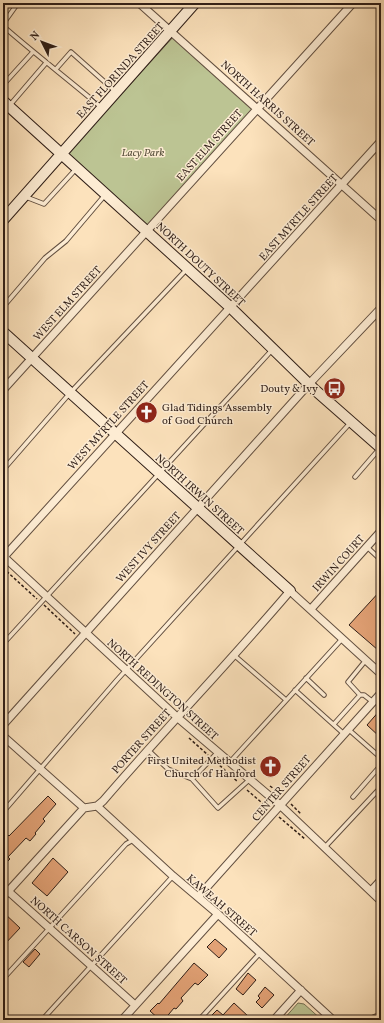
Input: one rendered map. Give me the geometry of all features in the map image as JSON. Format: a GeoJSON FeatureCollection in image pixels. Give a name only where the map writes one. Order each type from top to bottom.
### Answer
{"type":"FeatureCollection","features":[{"type":"Feature","properties":{"kind":"street","name":"NORTH HARRIS STREET"},"geometry":{"type":"LineString","coordinates":[[139,3],[381,220]]}},
{"type":"Feature","properties":{"kind":"street","name":"EAST FLORINDA STREET"},"geometry":{"type":"LineString","coordinates":[[3,220],[196,3]]}},
{"type":"Feature","properties":{"kind":"street","name":"EAST ELM STREET"},"geometry":{"type":"LineString","coordinates":[[147,231],[353,3]]}},
{"type":"Feature","properties":{"kind":"street","name":"NORTH DOUTY STREET"},"geometry":{"type":"LineString","coordinates":[[6,104],[188,268],[309,384],[381,448]]}},
{"type":"Feature","properties":{"kind":"street","name":"EAST MYRTLE STREET"},"geometry":{"type":"LineString","coordinates":[[230,307],[381,141]]}},
{"type":"Feature","properties":{"kind":"street","name":"WEST ELM STREET"},"geometry":{"type":"LineString","coordinates":[[3,390],[147,231]]}},
{"type":"Feature","properties":{"kind":"street","name":"WEST MYRTLE STREET"},"geometry":{"type":"LineString","coordinates":[[3,557],[230,307]]}},
{"type":"Feature","properties":{"kind":"street","name":"WEST IVY STREET"},"geometry":{"type":"LineString","coordinates":[[3,725],[309,384],[381,308]]}},
{"type":"Feature","properties":{"kind":"street","name":"NORTH IRWIN STREET"},"geometry":{"type":"LineString","coordinates":[[3,332],[311,609],[381,674]]}},
{"type":"Feature","properties":{"kind":"street","name":"IRWIN COURT"},"geometry":{"type":"LineString","coordinates":[[311,609],[381,531]]}},
{"type":"Feature","properties":{"kind":"street","name":"NORTH REDINGTON STREET"},"geometry":{"type":"LineString","coordinates":[[3,557],[178,718],[248,780],[280,805],[381,902]]}},
{"type":"Feature","properties":{"kind":"street","name":"PORTER STREET"},"geometry":{"type":"LineString","coordinates":[[97,806],[235,656],[290,591]]}},
{"type":"Feature","properties":{"kind":"street","name":"CENTER STREET"},"geometry":{"type":"LineString","coordinates":[[198,897],[381,693]]}},
{"type":"Feature","properties":{"kind":"street"},"geometry":{"type":"LineString","coordinates":[[3,736],[84,808]]}},
{"type":"Feature","properties":{"kind":"street"},"geometry":{"type":"LineString","coordinates":[[5,894],[84,808],[97,806]]}},
{"type":"Feature","properties":{"kind":"street","name":"KAWEAH STREET"},"geometry":{"type":"LineString","coordinates":[[97,806],[173,876],[218,914],[333,1020]]}},
{"type":"Feature","properties":{"kind":"street"},"geometry":{"type":"LineString","coordinates":[[371,891],[381,880]]}},
{"type":"Feature","properties":{"kind":"street","name":"NORTH CARSON STREET"},"geometry":{"type":"LineString","coordinates":[[5,894],[49,928],[135,1005]]}},
{"type":"Feature","properties":{"kind":"street"},"geometry":{"type":"LineString","coordinates":[[122,1020],[218,914]]}},
{"type":"Feature","properties":{"kind":"street"},"geometry":{"type":"LineString","coordinates":[[274,1020],[301,990]]}},
{"type":"Feature","properties":{"kind":"lane"},"geometry":{"type":"LineString","coordinates":[[18,3],[3,25],[46,63],[102,108]]}},
{"type":"Feature","properties":{"kind":"lane"},"geometry":{"type":"LineString","coordinates":[[3,85],[33,52]]}},
{"type":"Feature","properties":{"kind":"lane"},"geometry":{"type":"LineString","coordinates":[[56,70],[71,52],[116,92]]}},
{"type":"Feature","properties":{"kind":"lane"},"geometry":{"type":"LineString","coordinates":[[6,104],[46,63]]}},
{"type":"Feature","properties":{"kind":"lane"},"geometry":{"type":"LineString","coordinates":[[24,196],[44,204],[77,168]]}},
{"type":"Feature","properties":{"kind":"lane"},"geometry":{"type":"LineString","coordinates":[[3,307],[45,258],[66,241],[106,194]]}},
{"type":"Feature","properties":{"kind":"lane"},"geometry":{"type":"LineString","coordinates":[[3,470],[70,392],[188,268]]}},
{"type":"Feature","properties":{"kind":"lane"},"geometry":{"type":"LineString","coordinates":[[3,644],[273,348]]}},
{"type":"Feature","properties":{"kind":"lane"},"geometry":{"type":"LineString","coordinates":[[3,812],[41,770],[126,670],[351,422]]}},
{"type":"Feature","properties":{"kind":"lane"},"geometry":{"type":"LineString","coordinates":[[354,477],[381,448]]}},
{"type":"Feature","properties":{"kind":"lane"},"geometry":{"type":"LineString","coordinates":[[367,547],[381,560]]}},
{"type":"Feature","properties":{"kind":"lane"},"geometry":{"type":"LineString","coordinates":[[230,763],[343,638]]}},
{"type":"Feature","properties":{"kind":"lane"},"geometry":{"type":"LineString","coordinates":[[235,656],[286,700]]}},
{"type":"Feature","properties":{"kind":"lane"},"geometry":{"type":"LineString","coordinates":[[367,660],[348,681],[360,695],[364,695],[373,702]]}},
{"type":"Feature","properties":{"kind":"lane"},"geometry":{"type":"LineString","coordinates":[[306,678],[324,695]]}},
{"type":"Feature","properties":{"kind":"lane"},"geometry":{"type":"LineString","coordinates":[[295,690],[334,724],[381,758]]}},
{"type":"Feature","properties":{"kind":"lane"},"geometry":{"type":"LineString","coordinates":[[334,724],[360,695]]}},
{"type":"Feature","properties":{"kind":"lane"},"geometry":{"type":"LineString","coordinates":[[148,750],[168,769],[192,780],[218,808],[248,780]]}},
{"type":"Feature","properties":{"kind":"lane"},"geometry":{"type":"LineString","coordinates":[[192,780],[218,752]]}},
{"type":"Feature","properties":{"kind":"lane"},"geometry":{"type":"LineString","coordinates":[[352,797],[381,765]]}},
{"type":"Feature","properties":{"kind":"lane"},"geometry":{"type":"LineString","coordinates":[[325,848],[381,787]]}},
{"type":"Feature","properties":{"kind":"lane"},"geometry":{"type":"LineString","coordinates":[[3,979],[126,844],[134,839]]}},
{"type":"Feature","properties":{"kind":"lane"},"geometry":{"type":"LineString","coordinates":[[42,1020],[173,876]]}},
{"type":"Feature","properties":{"kind":"lane"},"geometry":{"type":"LineString","coordinates":[[199,1020],[260,953]]}},
{"type":"Feature","properties":{"kind":"lane"},"geometry":{"type":"LineString","coordinates":[[367,1020],[376,1016],[381,1019]]}},
{"type":"Feature","properties":{"kind":"path"},"geometry":{"type":"LineString","coordinates":[[149,680],[194,722]]}},
{"type":"Feature","properties":{"kind":"path"},"geometry":{"type":"LineString","coordinates":[[269,785],[302,815]]}},
{"type":"Feature","properties":{"kind":"green space","name":"Lacy Park"},"geometry":{"type":"Polygon","coordinates":[[[175,35],[257,108],[147,231],[62,154],[106,111],[175,35]]]}},
{"type":"Feature","properties":{"kind":"green space"},"geometry":{"type":"Polygon","coordinates":[[[298,1003],[304,1004],[322,1020],[283,1020],[298,1003]]]}},
{"type":"Feature","properties":{"kind":"building"},"geometry":{"type":"Polygon","coordinates":[[[381,590],[381,647],[378,650],[349,625],[381,590]]]}},
{"type":"Feature","properties":{"kind":"building"},"geometry":{"type":"Polygon","coordinates":[[[381,709],[381,738],[367,725],[381,709]]]}},
{"type":"Feature","properties":{"kind":"building"},"geometry":{"type":"Polygon","coordinates":[[[48,796],[56,804],[43,819],[45,821],[35,833],[36,834],[30,841],[26,838],[8,857],[10,859],[3,866],[3,830],[9,836],[48,796]]]}},
{"type":"Feature","properties":{"kind":"building"},"geometry":{"type":"Polygon","coordinates":[[[53,858],[68,872],[47,896],[32,883],[53,858]]]}},
{"type":"Feature","properties":{"kind":"building"},"geometry":{"type":"Polygon","coordinates":[[[3,912],[20,928],[3,946],[3,912]]]}},
{"type":"Feature","properties":{"kind":"building"},"geometry":{"type":"Polygon","coordinates":[[[215,939],[227,949],[219,958],[207,947],[215,939]]]}},
{"type":"Feature","properties":{"kind":"building"},"geometry":{"type":"Polygon","coordinates":[[[35,949],[40,954],[29,967],[23,962],[35,949]]]}},
{"type":"Feature","properties":{"kind":"building"},"geometry":{"type":"Polygon","coordinates":[[[194,963],[208,975],[198,985],[195,983],[181,998],[183,1001],[176,1009],[174,1008],[164,1020],[160,1020],[150,1011],[158,1003],[159,1004],[194,963]]]}},
{"type":"Feature","properties":{"kind":"building"},"geometry":{"type":"Polygon","coordinates":[[[248,973],[256,980],[243,995],[236,989],[248,973]]]}},
{"type":"Feature","properties":{"kind":"building"},"geometry":{"type":"Polygon","coordinates":[[[265,987],[274,995],[262,1008],[256,1002],[260,998],[258,996],[265,987]]]}},
{"type":"Feature","properties":{"kind":"building"},"geometry":{"type":"Polygon","coordinates":[[[234,1003],[249,1017],[246,1020],[213,1020],[210,1017],[217,1010],[223,1015],[234,1003]]]}},
{"type":"Feature","properties":{"kind":"place","name":"Douty & Ivy"},"geometry":{"type":"Point","coordinates":[334,388]}},
{"type":"Feature","properties":{"kind":"place","name":"Glad Tidings Assembly of God Church"},"geometry":{"type":"Point","coordinates":[146,413]}},
{"type":"Feature","properties":{"kind":"place","name":"First United Methodist Church of Hanford"},"geometry":{"type":"Point","coordinates":[271,766]}}]}
